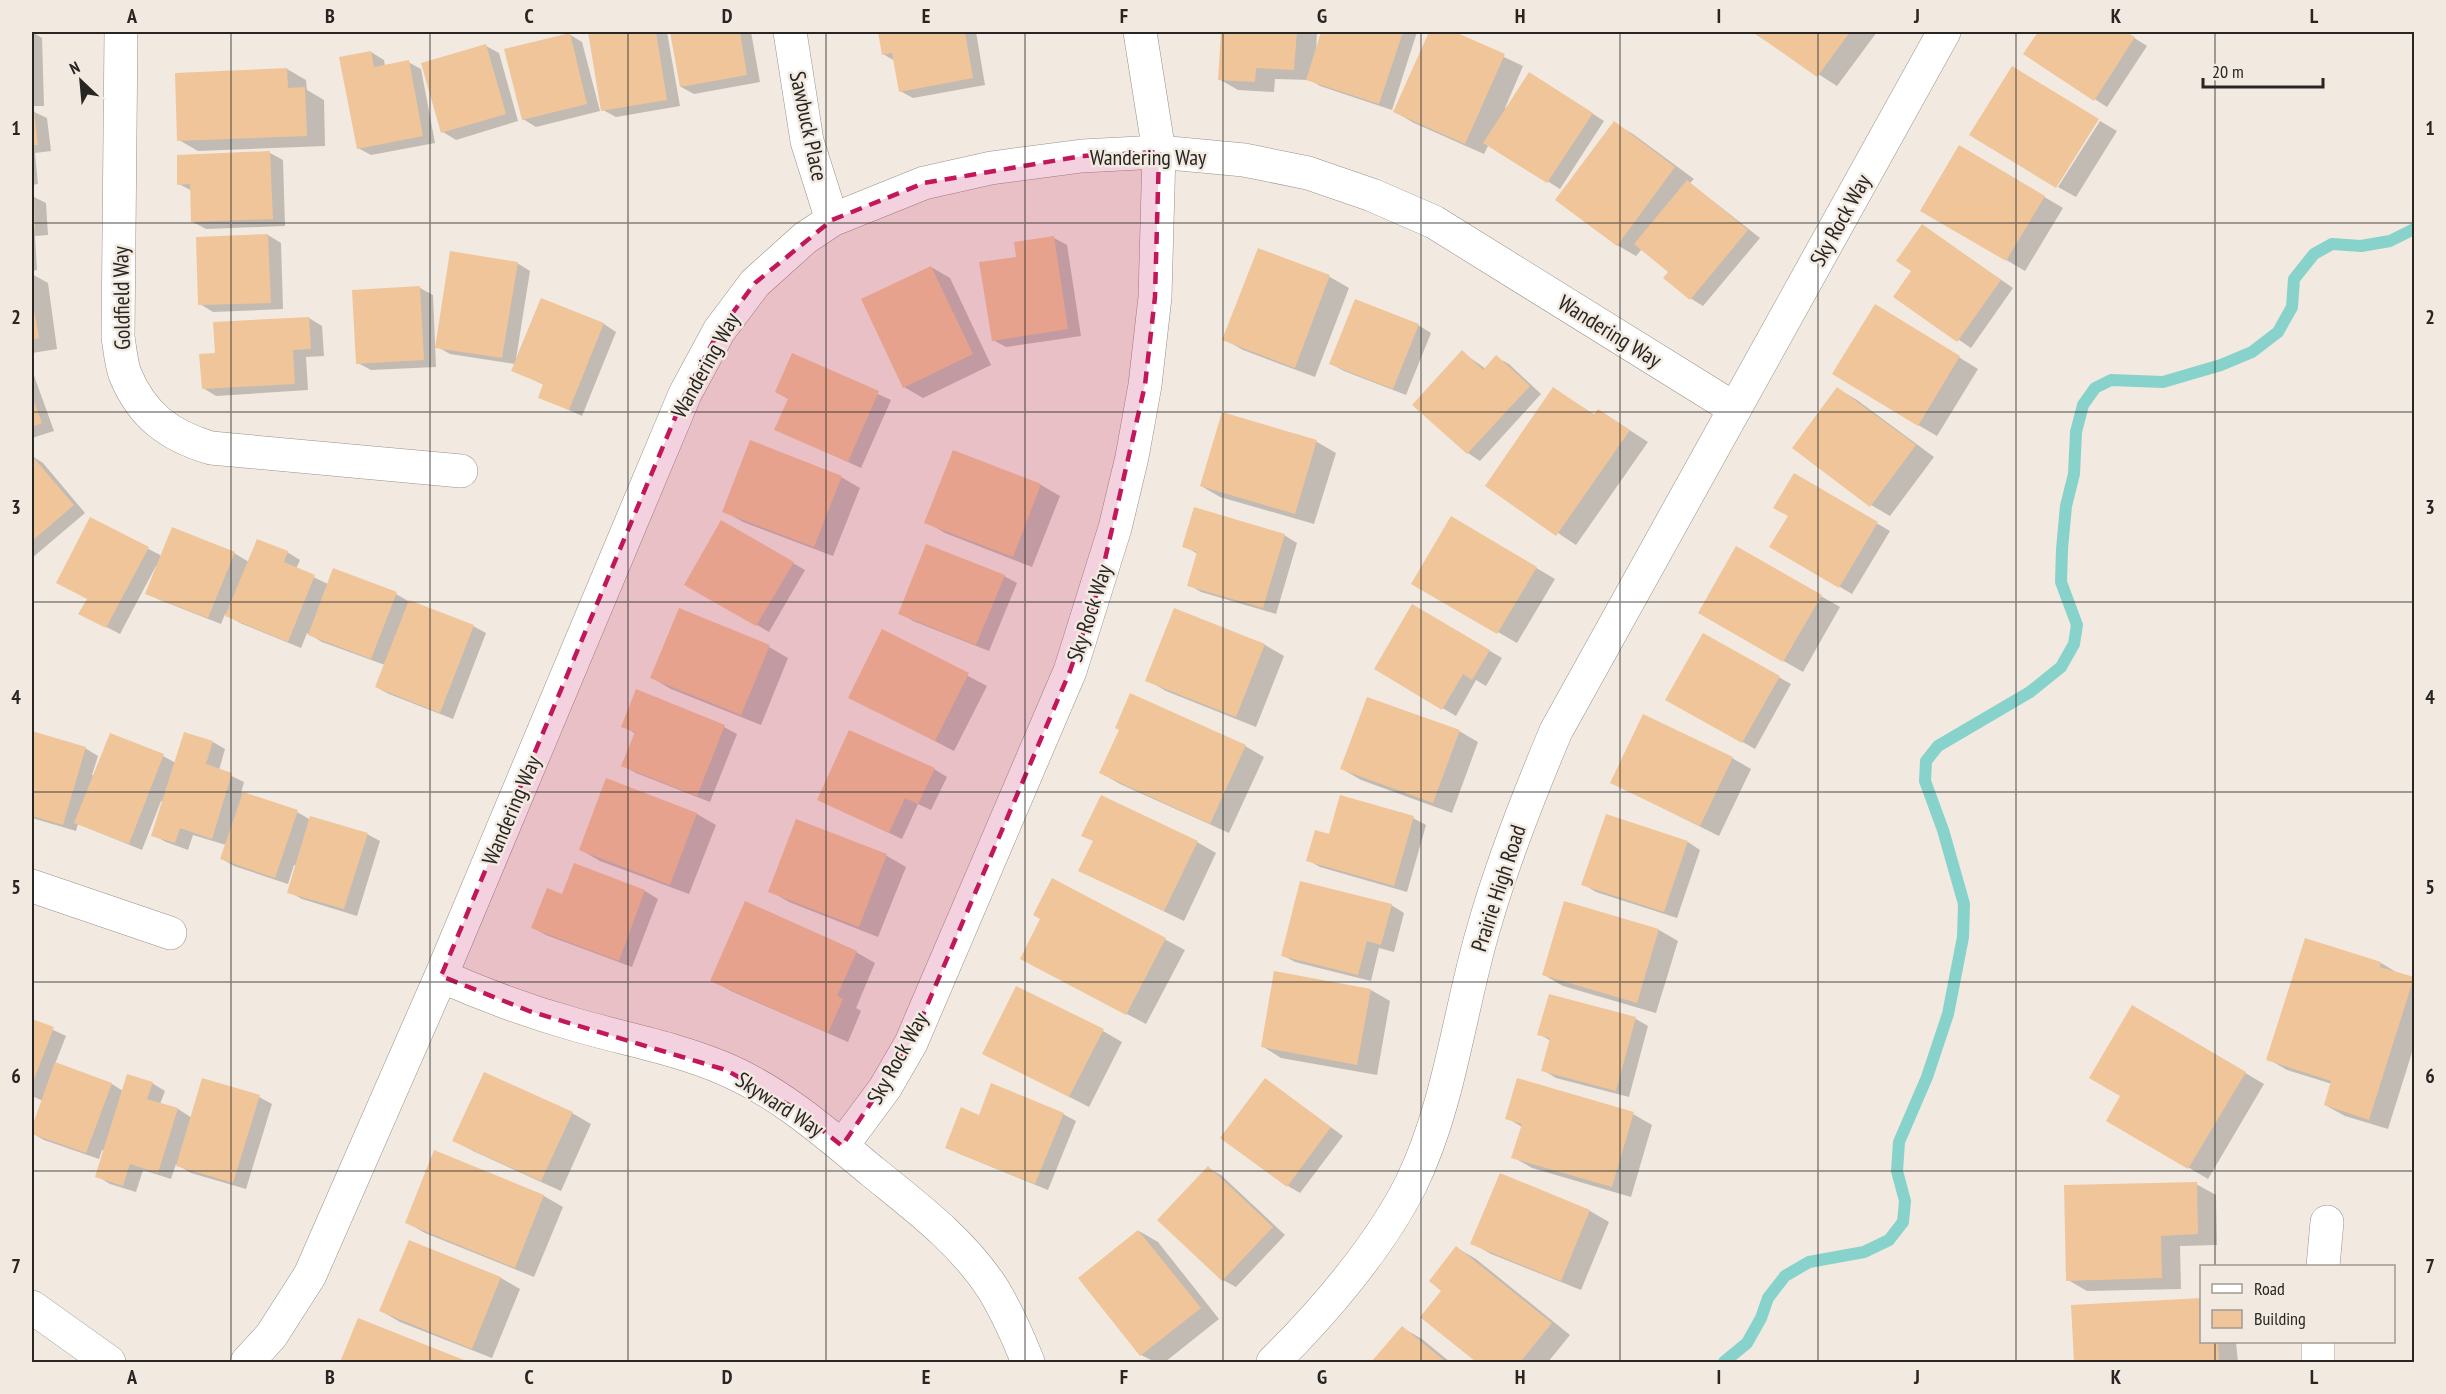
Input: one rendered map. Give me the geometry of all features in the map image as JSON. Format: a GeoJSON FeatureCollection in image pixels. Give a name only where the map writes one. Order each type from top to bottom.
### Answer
{"type":"FeatureCollection","features":[{"type":"Feature","properties":{"kind":"street","name":"Goldfield Way"},"geometry":{"type":"LineString","coordinates":[[121,32],[118,337],[124,373],[141,405],[167,430],[188,441],[211,448],[461,471]]}},
{"type":"Feature","properties":{"kind":"street","name":"Sawbuck Place"},"geometry":{"type":"LineString","coordinates":[[790,32],[807,141],[832,220]]}},
{"type":"Feature","properties":{"kind":"street","name":"Sky Rock Way"},"geometry":{"type":"LineString","coordinates":[[842,1146],[885,1088],[911,1043],[1070,671],[1098,590],[1118,518],[1145,385],[1155,297],[1159,152],[1140,32]]}},
{"type":"Feature","properties":{"kind":"street","name":"Sky Rock Way"},"geometry":{"type":"LineString","coordinates":[[1735,409],[1944,32]]}},
{"type":"Feature","properties":{"kind":"street","name":"Wandering Way"},"geometry":{"type":"LineString","coordinates":[[247,1362],[271,1336],[310,1275],[441,976],[685,394],[719,331],[755,283],[805,238],[832,220],[924,183],[991,168],[1082,156],[1159,152],[1244,160],[1308,173],[1372,195],[1424,218],[1735,409]]}},
{"type":"Feature","properties":{"kind":"street","name":"Prairie High Road"},"geometry":{"type":"LineString","coordinates":[[1273,1362],[1294,1342],[1363,1259],[1393,1218],[1412,1181],[1443,1092],[1483,927],[1527,800],[1556,731],[1735,409]]}},
{"type":"Feature","properties":{"kind":"street"},"geometry":{"type":"LineString","coordinates":[[32,886],[170,933]]}},
{"type":"Feature","properties":{"kind":"street","name":"Skyward Way"},"geometry":{"type":"LineString","coordinates":[[441,976],[529,1011],[682,1053],[726,1070],[796,1109],[925,1215],[963,1252],[992,1288],[1017,1334],[1028,1362]]}},
{"type":"Feature","properties":{"kind":"street"},"geometry":{"type":"LineString","coordinates":[[2324,1265],[2327,1222]]}},
{"type":"Feature","properties":{"kind":"street"},"geometry":{"type":"LineString","coordinates":[[32,1308],[109,1362]]}},
{"type":"Feature","properties":{"kind":"street"},"geometry":{"type":"LineString","coordinates":[[2318,1343],[2318,1362]]}},
{"type":"Feature","properties":{"kind":"highlighted area"},"geometry":{"type":"Polygon","coordinates":[[[1159,152],[1155,297],[1145,385],[1098,590],[1070,671],[911,1043],[842,1146],[796,1109],[726,1070],[529,1011],[441,976],[685,394],[719,331],[755,283],[832,220],[924,183],[1082,156],[1159,152]]]}},
{"type":"Feature","properties":{"kind":"building"},"geometry":{"type":"Polygon","coordinates":[[[588,32],[656,32],[667,100],[601,111],[588,32]]]}},
{"type":"Feature","properties":{"kind":"building"},"geometry":{"type":"Polygon","coordinates":[[[670,32],[740,32],[747,75],[680,87],[670,32]]]}},
{"type":"Feature","properties":{"kind":"building"},"geometry":{"type":"Polygon","coordinates":[[[878,32],[965,32],[973,78],[899,92],[892,53],[882,55],[878,32]]]}},
{"type":"Feature","properties":{"kind":"building"},"geometry":{"type":"Polygon","coordinates":[[[1221,32],[1297,32],[1294,70],[1256,68],[1255,82],[1218,80],[1221,32]]]}},
{"type":"Feature","properties":{"kind":"building"},"geometry":{"type":"Polygon","coordinates":[[[1321,32],[1403,32],[1379,104],[1306,80],[1321,32]]]}},
{"type":"Feature","properties":{"kind":"building"},"geometry":{"type":"Polygon","coordinates":[[[1429,32],[1455,32],[1505,54],[1465,144],[1393,112],[1429,32]]]}},
{"type":"Feature","properties":{"kind":"building"},"geometry":{"type":"Polygon","coordinates":[[[1753,32],[1850,32],[1817,77],[1753,32]]]}},
{"type":"Feature","properties":{"kind":"building"},"geometry":{"type":"Polygon","coordinates":[[[2038,32],[2126,32],[2135,37],[2094,101],[2023,54],[2038,32]]]}},
{"type":"Feature","properties":{"kind":"building"},"geometry":{"type":"Polygon","coordinates":[[[570,33],[587,104],[522,120],[504,49],[570,33]]]}},
{"type":"Feature","properties":{"kind":"building"},"geometry":{"type":"Polygon","coordinates":[[[486,44],[506,114],[441,133],[421,63],[486,44]]]}},
{"type":"Feature","properties":{"kind":"building"},"geometry":{"type":"Polygon","coordinates":[[[371,51],[374,67],[409,60],[423,136],[357,149],[339,57],[371,51]]]}},
{"type":"Feature","properties":{"kind":"building"},"geometry":{"type":"Polygon","coordinates":[[[2012,66],[2099,119],[2056,188],[1969,135],[2012,66]]]}},
{"type":"Feature","properties":{"kind":"building"},"geometry":{"type":"Polygon","coordinates":[[[287,68],[288,88],[305,87],[307,136],[177,141],[175,73],[287,68]]]}},
{"type":"Feature","properties":{"kind":"building"},"geometry":{"type":"Polygon","coordinates":[[[1529,72],[1593,113],[1547,183],[1483,143],[1529,72]]]}},
{"type":"Feature","properties":{"kind":"building"},"geometry":{"type":"Polygon","coordinates":[[[32,110],[34,110],[38,145],[32,145],[32,110]]]}},
{"type":"Feature","properties":{"kind":"building"},"geometry":{"type":"Polygon","coordinates":[[[1614,121],[1675,167],[1617,246],[1555,200],[1614,121]]]}},
{"type":"Feature","properties":{"kind":"building"},"geometry":{"type":"Polygon","coordinates":[[[1959,145],[2045,196],[2006,261],[1920,211],[1959,145]]]}},
{"type":"Feature","properties":{"kind":"building"},"geometry":{"type":"Polygon","coordinates":[[[270,151],[273,219],[191,222],[190,184],[177,185],[177,155],[270,151]]]}},
{"type":"Feature","properties":{"kind":"building"},"geometry":{"type":"Polygon","coordinates":[[[1687,180],[1748,230],[1690,300],[1663,278],[1668,272],[1634,244],[1687,180]]]}},
{"type":"Feature","properties":{"kind":"building"},"geometry":{"type":"Polygon","coordinates":[[[34,194],[35,229],[32,229],[32,195],[34,194]]]}},
{"type":"Feature","properties":{"kind":"building"},"geometry":{"type":"Polygon","coordinates":[[[1922,224],[2001,280],[1957,342],[1893,297],[1911,271],[1896,261],[1922,224]]]}},
{"type":"Feature","properties":{"kind":"building"},"geometry":{"type":"Polygon","coordinates":[[[268,234],[271,303],[198,305],[196,237],[268,234]]]}},
{"type":"Feature","properties":{"kind":"building"},"geometry":{"type":"Polygon","coordinates":[[[1054,236],[1068,329],[992,341],[979,262],[1016,257],[1014,242],[1054,236]]]}},
{"type":"Feature","properties":{"kind":"building"},"geometry":{"type":"Polygon","coordinates":[[[1258,248],[1330,275],[1295,368],[1222,340],[1258,248]]]}},
{"type":"Feature","properties":{"kind":"building"},"geometry":{"type":"Polygon","coordinates":[[[450,251],[518,262],[502,358],[435,348],[450,251]]]}},
{"type":"Feature","properties":{"kind":"building"},"geometry":{"type":"Polygon","coordinates":[[[931,266],[973,354],[903,388],[861,299],[931,266]]]}},
{"type":"Feature","properties":{"kind":"building"},"geometry":{"type":"Polygon","coordinates":[[[420,286],[424,360],[356,364],[352,290],[420,286]]]}},
{"type":"Feature","properties":{"kind":"building"},"geometry":{"type":"Polygon","coordinates":[[[32,298],[39,338],[32,340],[32,298]]]}},
{"type":"Feature","properties":{"kind":"building"},"geometry":{"type":"Polygon","coordinates":[[[541,298],[604,323],[569,410],[538,398],[543,384],[511,371],[541,298]]]}},
{"type":"Feature","properties":{"kind":"building"},"geometry":{"type":"Polygon","coordinates":[[[1355,299],[1419,324],[1393,389],[1329,364],[1355,299]]]}},
{"type":"Feature","properties":{"kind":"building"},"geometry":{"type":"Polygon","coordinates":[[[1875,304],[1960,356],[1918,426],[1832,374],[1875,304]]]}},
{"type":"Feature","properties":{"kind":"building"},"geometry":{"type":"Polygon","coordinates":[[[309,317],[311,349],[293,350],[295,384],[202,389],[199,354],[215,353],[213,322],[309,317]]]}},
{"type":"Feature","properties":{"kind":"building"},"geometry":{"type":"Polygon","coordinates":[[[1462,350],[1483,370],[1496,355],[1530,386],[1467,454],[1412,405],[1462,350]]]}},
{"type":"Feature","properties":{"kind":"building"},"geometry":{"type":"Polygon","coordinates":[[[792,353],[879,391],[848,462],[774,430],[788,399],[775,392],[792,353]]]}},
{"type":"Feature","properties":{"kind":"building"},"geometry":{"type":"Polygon","coordinates":[[[1553,387],[1594,415],[1598,409],[1630,430],[1556,536],[1485,486],[1553,387]]]}},
{"type":"Feature","properties":{"kind":"building"},"geometry":{"type":"Polygon","coordinates":[[[1837,387],[1916,445],[1870,507],[1792,448],[1837,387]]]}},
{"type":"Feature","properties":{"kind":"building"},"geometry":{"type":"Polygon","coordinates":[[[32,396],[42,423],[32,427],[32,396]]]}},
{"type":"Feature","properties":{"kind":"building"},"geometry":{"type":"Polygon","coordinates":[[[1222,412],[1317,440],[1295,514],[1200,486],[1222,412]]]}},
{"type":"Feature","properties":{"kind":"building"},"geometry":{"type":"Polygon","coordinates":[[[750,440],[842,476],[814,547],[722,512],[750,440]]]}},
{"type":"Feature","properties":{"kind":"building"},"geometry":{"type":"Polygon","coordinates":[[[953,450],[1041,484],[1013,557],[924,523],[953,450]]]}},
{"type":"Feature","properties":{"kind":"building"},"geometry":{"type":"Polygon","coordinates":[[[32,456],[74,505],[32,541],[32,456]]]}},
{"type":"Feature","properties":{"kind":"building"},"geometry":{"type":"Polygon","coordinates":[[[1794,473],[1878,522],[1839,588],[1769,547],[1788,516],[1773,508],[1794,473]]]}},
{"type":"Feature","properties":{"kind":"building"},"geometry":{"type":"Polygon","coordinates":[[[1194,507],[1285,534],[1263,608],[1187,586],[1197,552],[1182,547],[1194,507]]]}},
{"type":"Feature","properties":{"kind":"building"},"geometry":{"type":"Polygon","coordinates":[[[1451,516],[1537,567],[1497,634],[1411,584],[1451,516]]]}},
{"type":"Feature","properties":{"kind":"building"},"geometry":{"type":"Polygon","coordinates":[[[90,517],[149,547],[106,628],[78,614],[87,599],[56,583],[90,517]]]}},
{"type":"Feature","properties":{"kind":"building"},"geometry":{"type":"Polygon","coordinates":[[[721,520],[794,562],[756,626],[684,585],[721,520]]]}},
{"type":"Feature","properties":{"kind":"building"},"geometry":{"type":"Polygon","coordinates":[[[172,527],[235,552],[208,618],[145,594],[172,527]]]}},
{"type":"Feature","properties":{"kind":"building"},"geometry":{"type":"Polygon","coordinates":[[[257,539],[288,551],[284,562],[315,575],[288,642],[225,616],[257,539]]]}},
{"type":"Feature","properties":{"kind":"building"},"geometry":{"type":"Polygon","coordinates":[[[926,544],[1005,575],[976,645],[898,614],[926,544]]]}},
{"type":"Feature","properties":{"kind":"building"},"geometry":{"type":"Polygon","coordinates":[[[1736,546],[1822,595],[1783,662],[1698,613],[1736,546]]]}},
{"type":"Feature","properties":{"kind":"building"},"geometry":{"type":"Polygon","coordinates":[[[333,568],[397,592],[371,659],[308,635],[333,568]]]}},
{"type":"Feature","properties":{"kind":"building"},"geometry":{"type":"Polygon","coordinates":[[[409,600],[474,625],[440,713],[375,687],[409,600]]]}},
{"type":"Feature","properties":{"kind":"building"},"geometry":{"type":"Polygon","coordinates":[[[1412,604],[1490,650],[1472,680],[1463,674],[1442,710],[1374,669],[1412,604]]]}},
{"type":"Feature","properties":{"kind":"building"},"geometry":{"type":"Polygon","coordinates":[[[679,608],[770,645],[741,715],[650,678],[679,608]]]}},
{"type":"Feature","properties":{"kind":"building"},"geometry":{"type":"Polygon","coordinates":[[[1174,608],[1265,644],[1236,717],[1145,681],[1174,608]]]}},
{"type":"Feature","properties":{"kind":"building"},"geometry":{"type":"Polygon","coordinates":[[[882,629],[969,673],[935,741],[848,698],[882,629]]]}},
{"type":"Feature","properties":{"kind":"building"},"geometry":{"type":"Polygon","coordinates":[[[1703,633],[1780,676],[1742,743],[1665,700],[1703,633]]]}},
{"type":"Feature","properties":{"kind":"building"},"geometry":{"type":"Polygon","coordinates":[[[636,689],[725,725],[697,796],[621,766],[635,732],[621,727],[636,689]]]}},
{"type":"Feature","properties":{"kind":"building"},"geometry":{"type":"Polygon","coordinates":[[[1130,693],[1246,745],[1210,824],[1099,773],[1119,730],[1115,728],[1130,693]]]}},
{"type":"Feature","properties":{"kind":"building"},"geometry":{"type":"Polygon","coordinates":[[[1367,697],[1460,730],[1433,803],[1340,769],[1367,697]]]}},
{"type":"Feature","properties":{"kind":"building"},"geometry":{"type":"Polygon","coordinates":[[[1643,714],[1733,757],[1700,826],[1610,783],[1643,714]]]}},
{"type":"Feature","properties":{"kind":"building"},"geometry":{"type":"Polygon","coordinates":[[[849,730],[935,768],[918,804],[905,798],[889,833],[817,800],[849,730]]]}},
{"type":"Feature","properties":{"kind":"building"},"geometry":{"type":"Polygon","coordinates":[[[32,731],[86,747],[63,825],[32,816],[32,731]]]}},
{"type":"Feature","properties":{"kind":"building"},"geometry":{"type":"Polygon","coordinates":[[[184,732],[213,741],[206,764],[232,773],[212,839],[180,828],[175,843],[151,836],[184,732]]]}},
{"type":"Feature","properties":{"kind":"building"},"geometry":{"type":"Polygon","coordinates":[[[110,733],[164,754],[129,844],[74,823],[110,733]]]}},
{"type":"Feature","properties":{"kind":"building"},"geometry":{"type":"Polygon","coordinates":[[[606,778],[697,813],[670,885],[579,850],[606,778]]]}},
{"type":"Feature","properties":{"kind":"building"},"geometry":{"type":"Polygon","coordinates":[[[243,792],[298,810],[275,878],[220,859],[243,792]]]}},
{"type":"Feature","properties":{"kind":"building"},"geometry":{"type":"Polygon","coordinates":[[[1101,795],[1198,841],[1164,911],[1078,871],[1093,841],[1081,836],[1101,795]]]}},
{"type":"Feature","properties":{"kind":"building"},"geometry":{"type":"Polygon","coordinates":[[[1340,795],[1414,816],[1394,886],[1306,861],[1315,830],[1329,834],[1340,795]]]}},
{"type":"Feature","properties":{"kind":"building"},"geometry":{"type":"Polygon","coordinates":[[[1606,814],[1688,841],[1664,912],[1581,885],[1606,814]]]}},
{"type":"Feature","properties":{"kind":"building"},"geometry":{"type":"Polygon","coordinates":[[[310,816],[368,833],[344,909],[287,893],[310,816]]]}},
{"type":"Feature","properties":{"kind":"building"},"geometry":{"type":"Polygon","coordinates":[[[796,819],[887,854],[859,927],[768,892],[796,819]]]}},
{"type":"Feature","properties":{"kind":"building"},"geometry":{"type":"Polygon","coordinates":[[[574,863],[645,890],[619,961],[531,928],[547,888],[562,894],[574,863]]]}},
{"type":"Feature","properties":{"kind":"building"},"geometry":{"type":"Polygon","coordinates":[[[1052,878],[1166,938],[1126,1015],[1020,959],[1040,919],[1033,915],[1052,878]]]}},
{"type":"Feature","properties":{"kind":"building"},"geometry":{"type":"Polygon","coordinates":[[[1300,881],[1392,904],[1381,945],[1367,941],[1358,975],[1281,956],[1300,881]]]}},
{"type":"Feature","properties":{"kind":"building"},"geometry":{"type":"Polygon","coordinates":[[[745,901],[857,951],[837,996],[843,999],[828,1033],[710,981],[745,901]]]}},
{"type":"Feature","properties":{"kind":"building"},"geometry":{"type":"Polygon","coordinates":[[[1564,901],[1659,929],[1637,1003],[1542,975],[1564,901]]]}},
{"type":"Feature","properties":{"kind":"building"},"geometry":{"type":"Polygon","coordinates":[[[2305,938],[2381,962],[2380,967],[2414,977],[2369,1120],[2324,1105],[2331,1081],[2266,1060],[2305,938]]]}},
{"type":"Feature","properties":{"kind":"building"},"geometry":{"type":"Polygon","coordinates":[[[1274,971],[1371,989],[1357,1065],[1261,1047],[1274,971]]]}},
{"type":"Feature","properties":{"kind":"building"},"geometry":{"type":"Polygon","coordinates":[[[1016,986],[1104,1029],[1069,1097],[982,1054],[1016,986]]]}},
{"type":"Feature","properties":{"kind":"building"},"geometry":{"type":"Polygon","coordinates":[[[1549,994],[1636,1017],[1616,1091],[1541,1071],[1550,1038],[1537,1035],[1549,994]]]}},
{"type":"Feature","properties":{"kind":"building"},"geometry":{"type":"Polygon","coordinates":[[[2132,1005],[2246,1072],[2188,1169],[2106,1121],[2120,1096],[2089,1078],[2132,1005]]]}},
{"type":"Feature","properties":{"kind":"building"},"geometry":{"type":"Polygon","coordinates":[[[32,1019],[54,1027],[32,1085],[32,1019]]]}},
{"type":"Feature","properties":{"kind":"building"},"geometry":{"type":"Polygon","coordinates":[[[55,1062],[112,1083],[86,1153],[32,1134],[32,1127],[55,1062]]]}},
{"type":"Feature","properties":{"kind":"building"},"geometry":{"type":"Polygon","coordinates":[[[484,1072],[573,1112],[541,1181],[452,1141],[484,1072]]]}},
{"type":"Feature","properties":{"kind":"building"},"geometry":{"type":"Polygon","coordinates":[[[127,1074],[153,1082],[147,1099],[178,1108],[158,1173],[130,1164],[123,1186],[95,1177],[127,1074]]]}},
{"type":"Feature","properties":{"kind":"building"},"geometry":{"type":"Polygon","coordinates":[[[202,1078],[260,1095],[233,1183],[176,1166],[202,1078]]]}},
{"type":"Feature","properties":{"kind":"building"},"geometry":{"type":"Polygon","coordinates":[[[1265,1078],[1331,1127],[1287,1187],[1220,1138],[1265,1078]]]}},
{"type":"Feature","properties":{"kind":"building"},"geometry":{"type":"Polygon","coordinates":[[[1517,1078],[1634,1112],[1612,1187],[1511,1158],[1522,1124],[1505,1119],[1517,1078]]]}},
{"type":"Feature","properties":{"kind":"building"},"geometry":{"type":"Polygon","coordinates":[[[991,1083],[1064,1113],[1035,1184],[945,1148],[961,1107],[979,1115],[991,1083]]]}},
{"type":"Feature","properties":{"kind":"building"},"geometry":{"type":"Polygon","coordinates":[[[434,1150],[544,1195],[515,1268],[405,1223],[434,1150]]]}},
{"type":"Feature","properties":{"kind":"building"},"geometry":{"type":"Polygon","coordinates":[[[1208,1166],[1273,1227],[1222,1281],[1157,1220],[1208,1166]]]}},
{"type":"Feature","properties":{"kind":"building"},"geometry":{"type":"Polygon","coordinates":[[[1500,1173],[1590,1210],[1561,1281],[1470,1244],[1500,1173]]]}},
{"type":"Feature","properties":{"kind":"building"},"geometry":{"type":"Polygon","coordinates":[[[2197,1182],[2198,1234],[2161,1236],[2162,1278],[2066,1281],[2064,1185],[2197,1182]]]}},
{"type":"Feature","properties":{"kind":"building"},"geometry":{"type":"Polygon","coordinates":[[[1138,1230],[1201,1308],[1140,1356],[1078,1278],[1138,1230]]]}},
{"type":"Feature","properties":{"kind":"building"},"geometry":{"type":"Polygon","coordinates":[[[409,1240],[501,1277],[472,1349],[379,1311],[409,1240]]]}},
{"type":"Feature","properties":{"kind":"building"},"geometry":{"type":"Polygon","coordinates":[[[1456,1246],[1552,1323],[1520,1362],[1476,1362],[1420,1317],[1441,1291],[1429,1281],[1456,1246]]]}},
{"type":"Feature","properties":{"kind":"building"},"geometry":{"type":"Polygon","coordinates":[[[2200,1298],[2200,1343],[2218,1343],[2219,1362],[2074,1362],[2071,1305],[2200,1298]]]}},
{"type":"Feature","properties":{"kind":"building"},"geometry":{"type":"Polygon","coordinates":[[[358,1318],[469,1362],[340,1362],[358,1318]]]}},
{"type":"Feature","properties":{"kind":"building"},"geometry":{"type":"Polygon","coordinates":[[[1402,1326],[1446,1362],[1371,1362],[1402,1326]]]}},
{"type":"Feature","properties":{"kind":"waterway"},"geometry":{"type":"LineString","coordinates":[[1724,1362],[1747,1343],[1761,1318],[1768,1298],[1785,1276],[1809,1262],[1864,1252],[1889,1240],[1903,1222],[1905,1201],[1897,1171],[1899,1142],[1927,1077],[1948,1014],[1963,937],[1964,904],[1943,830],[1925,781],[1926,761],[1938,746],[2030,692],[2061,667],[2074,644],[2077,625],[2061,582],[2062,549],[2066,506],[2074,474],[2076,432],[2083,405],[2095,388],[2111,380],[2163,382],[2221,365],[2252,352],[2278,332],[2292,307],[2294,279],[2314,254],[2332,244],[2361,246],[2390,241],[2414,229]]}}]}
